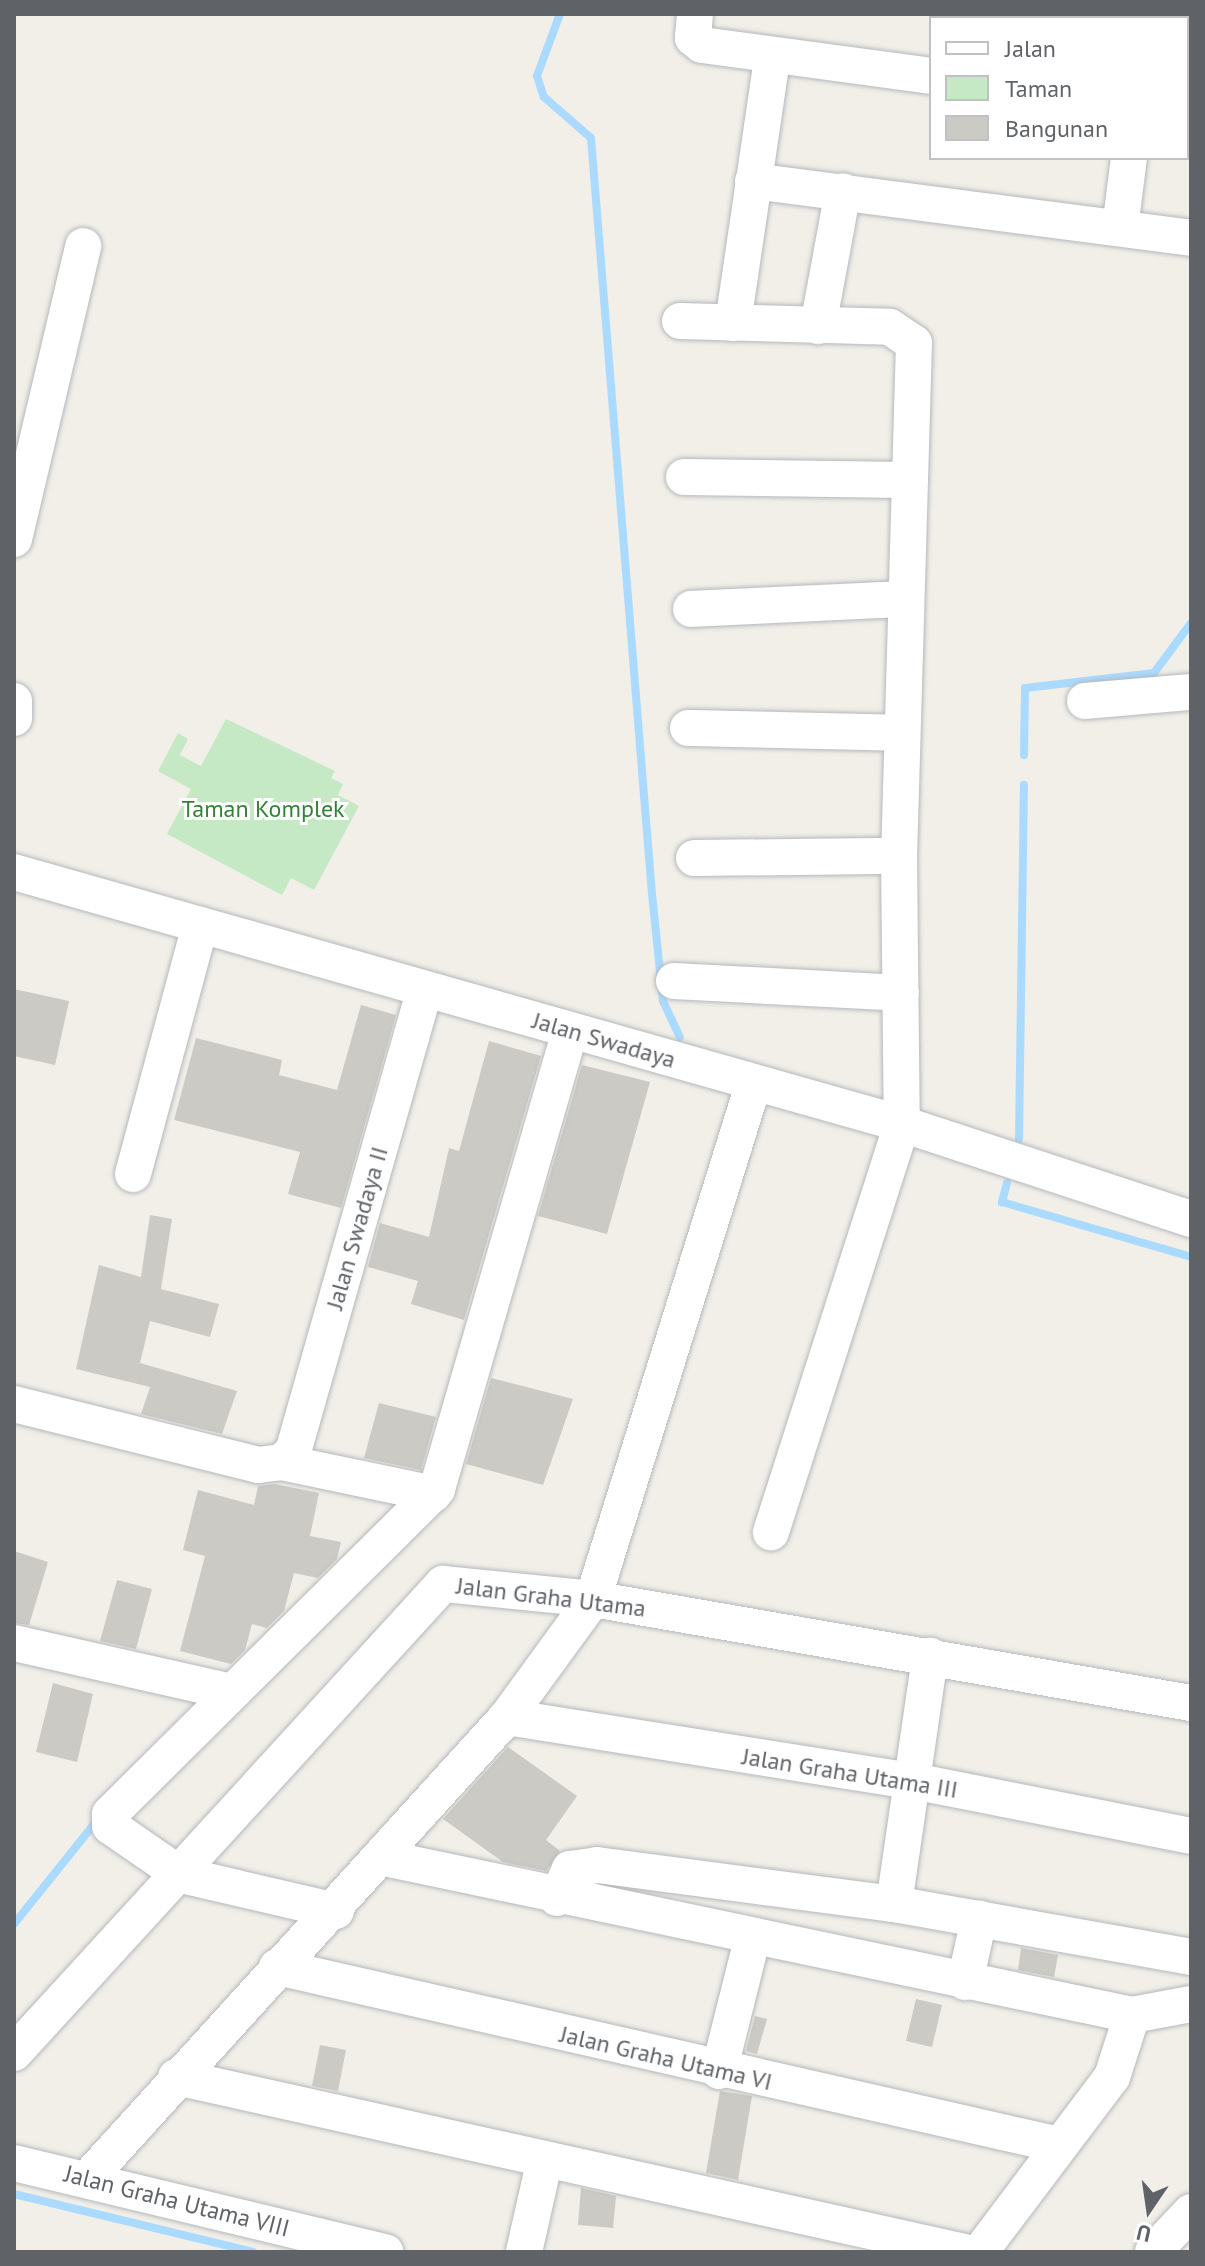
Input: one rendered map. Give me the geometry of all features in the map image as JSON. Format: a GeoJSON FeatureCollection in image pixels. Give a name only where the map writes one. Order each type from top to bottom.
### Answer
{"type":"FeatureCollection","features":[{"type":"Feature","properties":{"kind":"street"},"geometry":{"type":"LineString","coordinates":[[698,29],[772,58],[929,76]]}},
{"type":"Feature","properties":{"kind":"street"},"geometry":{"type":"LineString","coordinates":[[733,323],[772,58]]}},
{"type":"Feature","properties":{"kind":"street"},"geometry":{"type":"LineString","coordinates":[[1120,228],[1129,160]]}},
{"type":"Feature","properties":{"kind":"street"},"geometry":{"type":"LineString","coordinates":[[753,181],[1191,238]]}},
{"type":"Feature","properties":{"kind":"street"},"geometry":{"type":"LineString","coordinates":[[818,326],[843,191]]}},
{"type":"Feature","properties":{"kind":"street"},"geometry":{"type":"LineString","coordinates":[[14,539],[83,246]]}},
{"type":"Feature","properties":{"kind":"street"},"geometry":{"type":"LineString","coordinates":[[680,321],[890,327],[914,343],[907,480],[899,856],[902,1124],[771,1532]]}},
{"type":"Feature","properties":{"kind":"street"},"geometry":{"type":"LineString","coordinates":[[684,477],[907,480]]}},
{"type":"Feature","properties":{"kind":"street"},"geometry":{"type":"LineString","coordinates":[[691,609],[904,599]]}},
{"type":"Feature","properties":{"kind":"street"},"geometry":{"type":"LineString","coordinates":[[1085,701],[1191,692]]}},
{"type":"Feature","properties":{"kind":"street"},"geometry":{"type":"LineString","coordinates":[[14,701],[14,718]]}},
{"type":"Feature","properties":{"kind":"street"},"geometry":{"type":"LineString","coordinates":[[688,728],[902,733]]}},
{"type":"Feature","properties":{"kind":"street"},"geometry":{"type":"LineString","coordinates":[[694,858],[899,856]]}},
{"type":"Feature","properties":{"kind":"street","name":"Jalan Swadaya"},"geometry":{"type":"LineString","coordinates":[[14,872],[902,1124],[1191,1219]]}},
{"type":"Feature","properties":{"kind":"street"},"geometry":{"type":"LineString","coordinates":[[133,1174],[200,925]]}},
{"type":"Feature","properties":{"kind":"street"},"geometry":{"type":"LineString","coordinates":[[674,981],[901,993]]}},
{"type":"Feature","properties":{"kind":"street","name":"Jalan Swadaya II"},"geometry":{"type":"LineString","coordinates":[[281,1462],[293,1452],[425,989]]}},
{"type":"Feature","properties":{"kind":"street"},"geometry":{"type":"LineString","coordinates":[[336,1911],[181,1875],[118,1833],[116,1805],[227,1691],[434,1494],[570,1032]]}},
{"type":"Feature","properties":{"kind":"street"},"geometry":{"type":"LineString","coordinates":[[89,2177],[277,1967],[336,1911],[507,1717],[593,1599],[754,1082]]}},
{"type":"Feature","properties":{"kind":"street"},"geometry":{"type":"LineString","coordinates":[[14,1404],[258,1465],[281,1462],[434,1494]]}},
{"type":"Feature","properties":{"kind":"street","name":"Jalan Graha Utama"},"geometry":{"type":"LineString","coordinates":[[14,2053],[181,1875],[431,1591],[466,1581],[593,1599],[1191,1703]]}},
{"type":"Feature","properties":{"kind":"street"},"geometry":{"type":"LineString","coordinates":[[14,1643],[227,1691]]}},
{"type":"Feature","properties":{"kind":"street"},"geometry":{"type":"LineString","coordinates":[[894,1904],[930,1656]]}},
{"type":"Feature","properties":{"kind":"street","name":"Jalan Graha Utama III"},"geometry":{"type":"LineString","coordinates":[[507,1717],[913,1781],[1191,1836]]}},
{"type":"Feature","properties":{"kind":"street"},"geometry":{"type":"LineString","coordinates":[[384,1858],[671,1923],[1132,2015],[1191,2004]]}},
{"type":"Feature","properties":{"kind":"street"},"geometry":{"type":"LineString","coordinates":[[557,1898],[570,1869],[587,1864],[894,1904],[1191,1957]]}},
{"type":"Feature","properties":{"kind":"street"},"geometry":{"type":"LineString","coordinates":[[671,1923],[679,1875]]}},
{"type":"Feature","properties":{"kind":"street"},"geometry":{"type":"LineString","coordinates":[[965,1982],[979,1919]]}},
{"type":"Feature","properties":{"kind":"street"},"geometry":{"type":"LineString","coordinates":[[719,2071],[752,1940]]}},
{"type":"Feature","properties":{"kind":"street","name":"Jalan Graha Utama VI"},"geometry":{"type":"LineString","coordinates":[[277,1967],[719,2071],[1055,2144]]}},
{"type":"Feature","properties":{"kind":"street"},"geometry":{"type":"LineString","coordinates":[[980,2252],[1055,2144],[1083,2120],[1112,2077],[1132,2015]]}},
{"type":"Feature","properties":{"kind":"street"},"geometry":{"type":"LineString","coordinates":[[176,2077],[964,2252]]}},
{"type":"Feature","properties":{"kind":"street"},"geometry":{"type":"LineString","coordinates":[[524,2252],[545,2159]]}},
{"type":"Feature","properties":{"kind":"street","name":"Jalan Graha Utama VIII"},"geometry":{"type":"LineString","coordinates":[[14,2163],[89,2177],[339,2247],[386,2252]]}},
{"type":"Feature","properties":{"kind":"street"},"geometry":{"type":"LineString","coordinates":[[1153,2252],[1191,2212]]}},
{"type":"Feature","properties":{"kind":"green space","name":"Taman Komplek"},"geometry":{"type":"Polygon","coordinates":[[[226,719],[335,771],[331,778],[343,784],[338,795],[359,806],[314,890],[291,878],[282,895],[167,834],[191,789],[158,771],[178,733],[188,739],[180,755],[201,766],[226,719]]]}},
{"type":"Feature","properties":{"kind":"building"},"geometry":{"type":"Polygon","coordinates":[[[14,989],[69,1001],[55,1065],[14,1056],[14,989]]]}},
{"type":"Feature","properties":{"kind":"building"},"geometry":{"type":"Polygon","coordinates":[[[361,1005],[396,1015],[341,1208],[288,1194],[300,1152],[174,1120],[196,1038],[282,1060],[279,1075],[337,1090],[361,1005]]]}},
{"type":"Feature","properties":{"kind":"building"},"geometry":{"type":"Polygon","coordinates":[[[489,1041],[541,1056],[464,1320],[411,1304],[418,1281],[368,1267],[380,1223],[429,1237],[449,1148],[459,1151],[489,1041]]]}},
{"type":"Feature","properties":{"kind":"building"},"geometry":{"type":"Polygon","coordinates":[[[582,1065],[650,1082],[607,1234],[538,1216],[582,1065]]]}},
{"type":"Feature","properties":{"kind":"building"},"geometry":{"type":"Polygon","coordinates":[[[150,1215],[172,1219],[161,1289],[219,1304],[210,1337],[150,1321],[140,1363],[237,1391],[222,1434],[141,1414],[150,1387],[76,1369],[99,1265],[141,1277],[150,1215]]]}},
{"type":"Feature","properties":{"kind":"building"},"geometry":{"type":"Polygon","coordinates":[[[491,1378],[573,1399],[543,1485],[466,1464],[491,1378]]]}},
{"type":"Feature","properties":{"kind":"building"},"geometry":{"type":"Polygon","coordinates":[[[379,1403],[436,1417],[421,1470],[364,1458],[379,1403]]]}},
{"type":"Feature","properties":{"kind":"building"},"geometry":{"type":"Polygon","coordinates":[[[275,1484],[319,1493],[310,1536],[341,1542],[337,1559],[318,1578],[294,1573],[284,1611],[267,1628],[252,1624],[245,1650],[231,1664],[180,1651],[205,1556],[183,1550],[198,1490],[254,1505],[258,1486],[275,1484]]]}},
{"type":"Feature","properties":{"kind":"building"},"geometry":{"type":"Polygon","coordinates":[[[14,1551],[48,1562],[29,1625],[14,1623],[14,1551]]]}},
{"type":"Feature","properties":{"kind":"building"},"geometry":{"type":"Polygon","coordinates":[[[117,1580],[152,1589],[136,1649],[100,1641],[117,1580]]]}},
{"type":"Feature","properties":{"kind":"building"},"geometry":{"type":"Polygon","coordinates":[[[53,1683],[93,1694],[77,1762],[36,1752],[53,1683]]]}},
{"type":"Feature","properties":{"kind":"building"},"geometry":{"type":"Polygon","coordinates":[[[508,1747],[577,1796],[546,1840],[560,1851],[546,1871],[503,1862],[443,1819],[508,1747]]]}},
{"type":"Feature","properties":{"kind":"building"},"geometry":{"type":"Polygon","coordinates":[[[1021,1948],[1058,1955],[1054,1977],[1018,1970],[1021,1948]]]}},
{"type":"Feature","properties":{"kind":"building"},"geometry":{"type":"Polygon","coordinates":[[[916,1999],[942,2005],[932,2047],[906,2041],[916,1999]]]}},
{"type":"Feature","properties":{"kind":"building"},"geometry":{"type":"Polygon","coordinates":[[[755,2016],[767,2019],[757,2054],[746,2051],[755,2016]]]}},
{"type":"Feature","properties":{"kind":"building"},"geometry":{"type":"Polygon","coordinates":[[[320,2045],[346,2050],[338,2091],[312,2086],[320,2045]]]}},
{"type":"Feature","properties":{"kind":"building"},"geometry":{"type":"Polygon","coordinates":[[[720,2091],[752,2096],[738,2180],[706,2173],[720,2091]]]}},
{"type":"Feature","properties":{"kind":"building"},"geometry":{"type":"Polygon","coordinates":[[[581,2188],[616,2196],[613,2228],[578,2225],[581,2188]]]}},
{"type":"Feature","properties":{"kind":"waterway"},"geometry":{"type":"LineString","coordinates":[[560,14],[537,76],[544,97],[591,138],[652,894],[663,1001],[680,1037]]}},
{"type":"Feature","properties":{"kind":"waterway"},"geometry":{"type":"LineString","coordinates":[[1024,755],[1025,688],[1154,673],[1191,623]]}},
{"type":"Feature","properties":{"kind":"waterway"},"geometry":{"type":"LineString","coordinates":[[1019,1139],[1024,785]]}},
{"type":"Feature","properties":{"kind":"waterway"},"geometry":{"type":"LineString","coordinates":[[1007,1183],[1002,1202],[1191,1257]]}},
{"type":"Feature","properties":{"kind":"waterway"},"geometry":{"type":"LineString","coordinates":[[14,1924],[98,1819]]}},
{"type":"Feature","properties":{"kind":"waterway"},"geometry":{"type":"LineString","coordinates":[[14,2194],[253,2252]]}}]}
